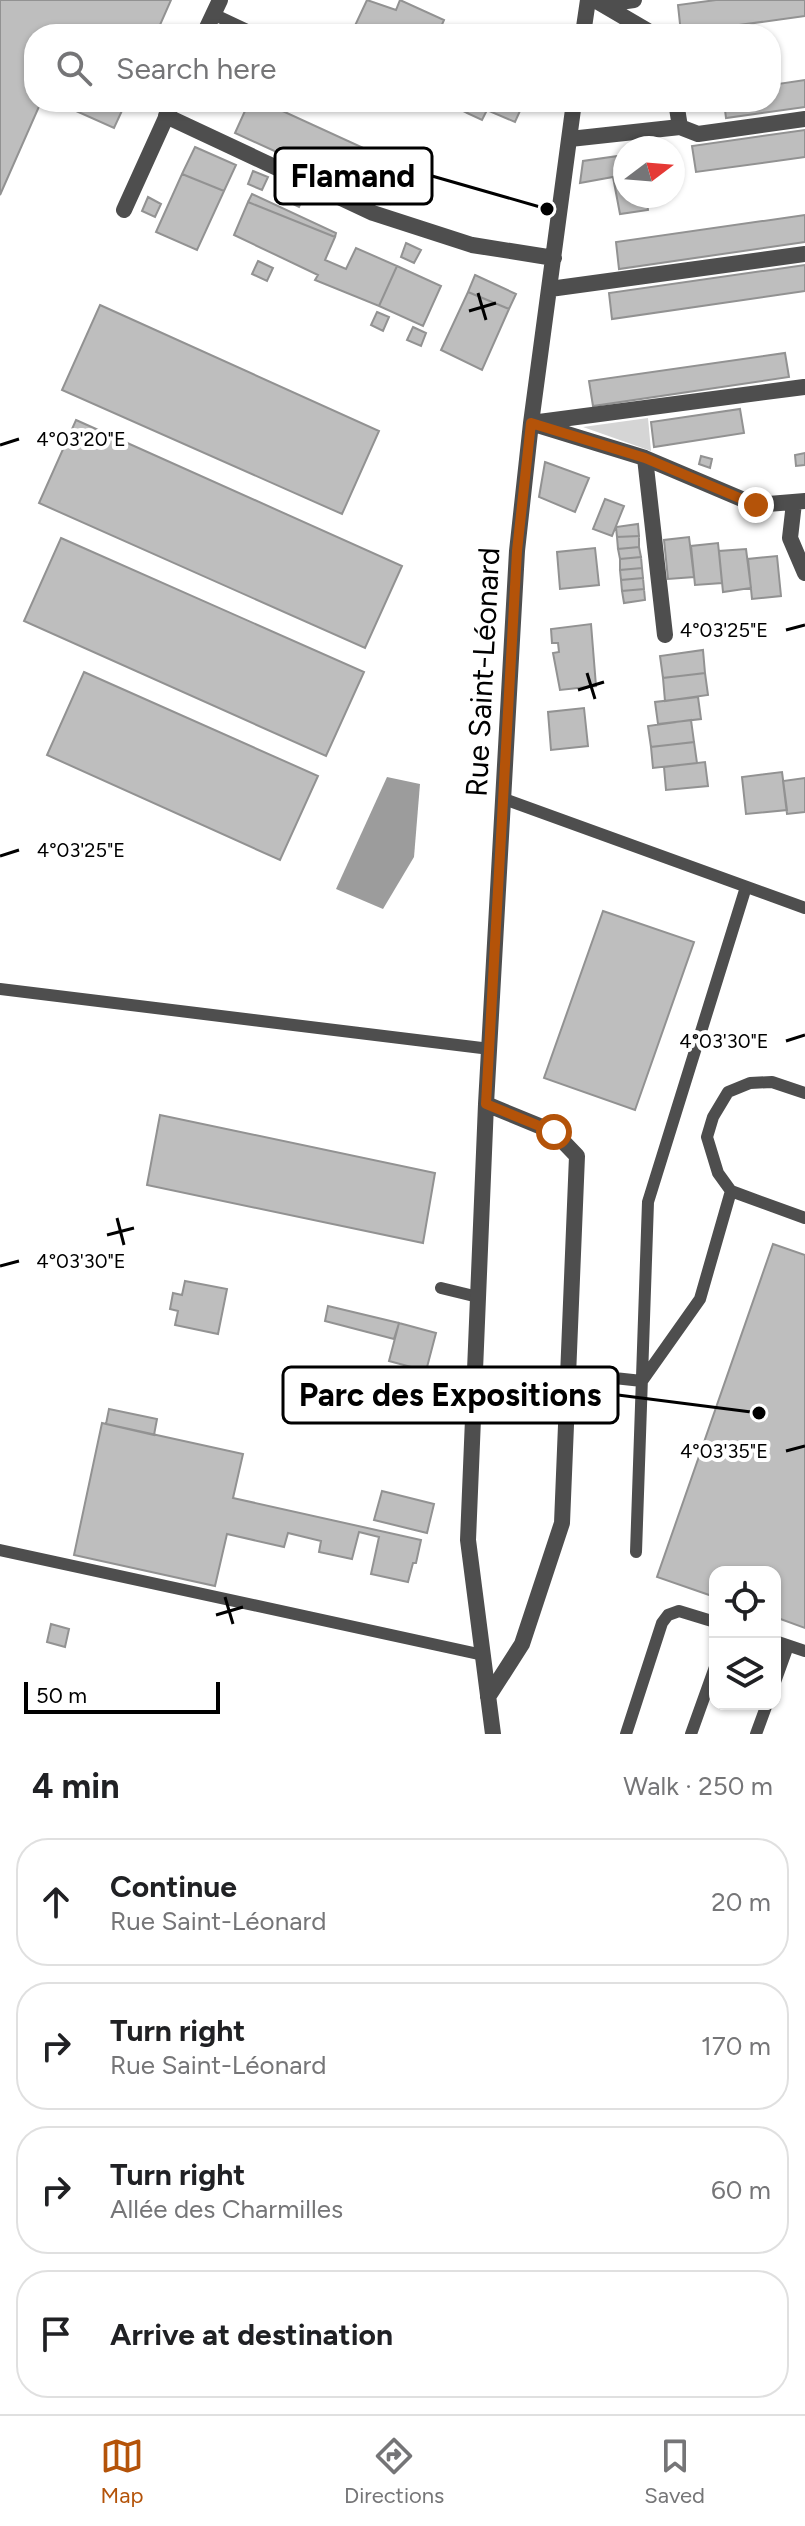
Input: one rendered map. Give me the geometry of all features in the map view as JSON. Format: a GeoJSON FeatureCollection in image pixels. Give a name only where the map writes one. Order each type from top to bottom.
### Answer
{"type":"FeatureCollection","features":[{"type":"Feature","properties":{"kind":"street"},"geometry":{"type":"LineString","coordinates":[[596,1],[634,0]]}},
{"type":"Feature","properties":{"kind":"street"},"geometry":{"type":"LineString","coordinates":[[587,24],[596,1]]}},
{"type":"Feature","properties":{"kind":"street"},"geometry":{"type":"LineString","coordinates":[[596,1],[636,24]]}},
{"type":"Feature","properties":{"kind":"street"},"geometry":{"type":"LineString","coordinates":[[124,210],[169,112]]}},
{"type":"Feature","properties":{"kind":"street"},"geometry":{"type":"LineString","coordinates":[[176,112],[373,213],[472,245],[554,258]]}},
{"type":"Feature","properties":{"kind":"street","name":"Rue Saint-Léonard"},"geometry":{"type":"LineString","coordinates":[[493,1734],[468,1540],[486,1104],[517,551],[573,112]]}},
{"type":"Feature","properties":{"kind":"street"},"geometry":{"type":"LineString","coordinates":[[678,112],[680,127]]}},
{"type":"Feature","properties":{"kind":"street"},"geometry":{"type":"LineString","coordinates":[[570,139],[680,127],[698,134],[805,119]]}},
{"type":"Feature","properties":{"kind":"street"},"geometry":{"type":"LineString","coordinates":[[550,289],[805,254]]}},
{"type":"Feature","properties":{"kind":"street"},"geometry":{"type":"LineString","coordinates":[[531,423],[804,387]]}},
{"type":"Feature","properties":{"kind":"street"},"geometry":{"type":"LineString","coordinates":[[531,423],[645,458],[756,505],[799,502],[790,538],[805,573]]}},
{"type":"Feature","properties":{"kind":"street"},"geometry":{"type":"LineString","coordinates":[[645,458],[665,635]]}},
{"type":"Feature","properties":{"kind":"street"},"geometry":{"type":"LineString","coordinates":[[486,1104],[554,1132],[577,1156],[562,1523],[522,1644],[488,1697]]}},
{"type":"Feature","properties":{"kind":"lane"},"geometry":{"type":"LineString","coordinates":[[216,7],[239,24]]}},
{"type":"Feature","properties":{"kind":"lane"},"geometry":{"type":"LineString","coordinates":[[504,799],[805,908]]}},
{"type":"Feature","properties":{"kind":"lane"},"geometry":{"type":"LineString","coordinates":[[636,1552],[648,1202],[746,887]]}},
{"type":"Feature","properties":{"kind":"lane"},"geometry":{"type":"LineString","coordinates":[[0,989],[490,1049]]}},
{"type":"Feature","properties":{"kind":"lane"},"geometry":{"type":"LineString","coordinates":[[805,1093],[772,1082],[750,1083],[728,1092],[713,1117],[707,1137],[718,1173],[731,1191],[805,1218]]}},
{"type":"Feature","properties":{"kind":"lane"},"geometry":{"type":"LineString","coordinates":[[642,1381],[700,1299],[731,1191]]}},
{"type":"Feature","properties":{"kind":"lane"},"geometry":{"type":"LineString","coordinates":[[441,1288],[478,1297]]}},
{"type":"Feature","properties":{"kind":"lane"},"geometry":{"type":"LineString","coordinates":[[568,1373],[642,1381]]}},
{"type":"Feature","properties":{"kind":"lane"},"geometry":{"type":"LineString","coordinates":[[0,1550],[483,1655]]}},
{"type":"Feature","properties":{"kind":"lane"},"geometry":{"type":"LineString","coordinates":[[626,1734],[662,1623],[668,1615],[679,1611],[709,1620]]}},
{"type":"Feature","properties":{"kind":"lane"},"geometry":{"type":"LineString","coordinates":[[781,1643],[805,1651]]}},
{"type":"Feature","properties":{"kind":"lane"},"geometry":{"type":"LineString","coordinates":[[781,1665],[788,1646]]}},
{"type":"Feature","properties":{"kind":"lane"},"geometry":{"type":"LineString","coordinates":[[691,1734],[709,1684]]}},
{"type":"Feature","properties":{"kind":"lane"},"geometry":{"type":"LineString","coordinates":[[756,1734],[765,1710]]}},
{"type":"Feature","properties":{"kind":"shaded area"},"geometry":{"type":"Polygon","coordinates":[[[648,418],[651,451],[583,427],[648,418]]]}},
{"type":"Feature","properties":{"kind":"shaded area"},"geometry":{"type":"Polygon","coordinates":[[[387,777],[420,784],[414,857],[383,909],[336,889],[387,777]]]}},
{"type":"Feature","properties":{"kind":"building"},"geometry":{"type":"Polygon","coordinates":[[[0,0],[171,0],[160,24],[24,24],[24,112],[37,112],[0,195],[0,0]]]}},
{"type":"Feature","properties":{"kind":"building"},"geometry":{"type":"Polygon","coordinates":[[[367,0],[396,10],[400,0],[444,20],[442,24],[356,24],[367,0]]]}},
{"type":"Feature","properties":{"kind":"building"},"geometry":{"type":"Polygon","coordinates":[[[716,0],[805,0],[805,16],[747,24],[680,24],[678,5],[716,0]]]}},
{"type":"Feature","properties":{"kind":"building"},"geometry":{"type":"Polygon","coordinates":[[[805,80],[805,107],[781,110],[781,84],[805,80]]]}},
{"type":"Feature","properties":{"kind":"building"},"geometry":{"type":"Polygon","coordinates":[[[78,112],[121,112],[114,128],[78,112]]]}},
{"type":"Feature","properties":{"kind":"building"},"geometry":{"type":"Polygon","coordinates":[[[244,112],[285,112],[407,168],[390,204],[235,133],[244,112]]]}},
{"type":"Feature","properties":{"kind":"building"},"geometry":{"type":"Polygon","coordinates":[[[467,112],[486,112],[482,120],[467,112]]]}},
{"type":"Feature","properties":{"kind":"building"},"geometry":{"type":"Polygon","coordinates":[[[492,112],[520,112],[515,122],[492,112]]]}},
{"type":"Feature","properties":{"kind":"building"},"geometry":{"type":"Polygon","coordinates":[[[725,112],[769,112],[726,118],[725,112]]]}},
{"type":"Feature","properties":{"kind":"building"},"geometry":{"type":"Polygon","coordinates":[[[805,130],[805,157],[696,172],[692,146],[805,130]]]}},
{"type":"Feature","properties":{"kind":"building"},"geometry":{"type":"Polygon","coordinates":[[[195,147],[236,165],[224,191],[182,174],[195,147]]]}},
{"type":"Feature","properties":{"kind":"building"},"geometry":{"type":"Polygon","coordinates":[[[613,157],[613,177],[580,183],[583,161],[613,157]]]}},
{"type":"Feature","properties":{"kind":"building"},"geometry":{"type":"Polygon","coordinates":[[[253,171],[268,177],[262,190],[248,184],[253,171]]]}},
{"type":"Feature","properties":{"kind":"building"},"geometry":{"type":"Polygon","coordinates":[[[182,174],[224,191],[197,250],[156,232],[182,174]]]}},
{"type":"Feature","properties":{"kind":"building"},"geometry":{"type":"Polygon","coordinates":[[[291,188],[305,194],[299,207],[285,200],[291,188]]]}},
{"type":"Feature","properties":{"kind":"building"},"geometry":{"type":"Polygon","coordinates":[[[252,194],[336,233],[335,237],[248,202],[252,194]]]}},
{"type":"Feature","properties":{"kind":"building"},"geometry":{"type":"Polygon","coordinates":[[[148,197],[161,204],[155,217],[142,211],[148,197]]]}},
{"type":"Feature","properties":{"kind":"building"},"geometry":{"type":"Polygon","coordinates":[[[248,202],[335,237],[325,260],[346,269],[356,248],[397,266],[379,306],[315,280],[318,275],[234,235],[248,202]]]}},
{"type":"Feature","properties":{"kind":"building"},"geometry":{"type":"Polygon","coordinates":[[[619,208],[648,208],[648,210],[620,214],[619,208]]]}},
{"type":"Feature","properties":{"kind":"building"},"geometry":{"type":"Polygon","coordinates":[[[805,215],[805,242],[619,269],[616,242],[805,215]]]}},
{"type":"Feature","properties":{"kind":"building"},"geometry":{"type":"Polygon","coordinates":[[[406,243],[421,250],[414,263],[401,257],[406,243]]]}},
{"type":"Feature","properties":{"kind":"building"},"geometry":{"type":"Polygon","coordinates":[[[258,261],[273,268],[267,281],[252,274],[258,261]]]}},
{"type":"Feature","properties":{"kind":"building"},"geometry":{"type":"Polygon","coordinates":[[[805,265],[805,291],[612,319],[609,293],[805,265]]]}},
{"type":"Feature","properties":{"kind":"building"},"geometry":{"type":"Polygon","coordinates":[[[397,266],[441,286],[423,326],[379,306],[397,266]]]}},
{"type":"Feature","properties":{"kind":"building"},"geometry":{"type":"Polygon","coordinates":[[[475,275],[516,294],[509,309],[468,292],[475,275]]]}},
{"type":"Feature","properties":{"kind":"building"},"geometry":{"type":"Polygon","coordinates":[[[468,292],[509,309],[482,370],[441,350],[468,292]]]}},
{"type":"Feature","properties":{"kind":"building"},"geometry":{"type":"Polygon","coordinates":[[[100,305],[379,431],[342,514],[62,390],[100,305]]]}},
{"type":"Feature","properties":{"kind":"building"},"geometry":{"type":"Polygon","coordinates":[[[377,312],[389,317],[383,331],[371,325],[377,312]]]}},
{"type":"Feature","properties":{"kind":"building"},"geometry":{"type":"Polygon","coordinates":[[[413,327],[426,333],[421,346],[407,340],[413,327]]]}},
{"type":"Feature","properties":{"kind":"building"},"geometry":{"type":"Polygon","coordinates":[[[785,353],[789,377],[593,406],[589,381],[785,353]]]}},
{"type":"Feature","properties":{"kind":"building"},"geometry":{"type":"Polygon","coordinates":[[[740,409],[744,433],[654,447],[651,422],[740,409]]]}},
{"type":"Feature","properties":{"kind":"building"},"geometry":{"type":"Polygon","coordinates":[[[76,420],[402,566],[365,648],[39,503],[76,420]]]}},
{"type":"Feature","properties":{"kind":"building"},"geometry":{"type":"Polygon","coordinates":[[[805,453],[805,465],[796,466],[795,455],[805,453]]]}},
{"type":"Feature","properties":{"kind":"building"},"geometry":{"type":"Polygon","coordinates":[[[701,456],[712,459],[710,468],[699,464],[701,456]]]}},
{"type":"Feature","properties":{"kind":"building"},"geometry":{"type":"Polygon","coordinates":[[[545,462],[589,478],[575,512],[539,497],[545,462]]]}},
{"type":"Feature","properties":{"kind":"building"},"geometry":{"type":"Polygon","coordinates":[[[605,499],[624,506],[612,536],[593,529],[605,499]]]}},
{"type":"Feature","properties":{"kind":"building"},"geometry":{"type":"Polygon","coordinates":[[[638,524],[639,536],[617,537],[616,527],[638,524]]]}},
{"type":"Feature","properties":{"kind":"building"},"geometry":{"type":"Polygon","coordinates":[[[639,536],[639,547],[618,549],[617,537],[639,536]]]}},
{"type":"Feature","properties":{"kind":"building"},"geometry":{"type":"Polygon","coordinates":[[[689,537],[694,577],[668,579],[664,540],[689,537]]]}},
{"type":"Feature","properties":{"kind":"building"},"geometry":{"type":"Polygon","coordinates":[[[61,538],[364,672],[326,756],[24,621],[61,538]]]}},
{"type":"Feature","properties":{"kind":"building"},"geometry":{"type":"Polygon","coordinates":[[[718,543],[722,583],[695,585],[691,546],[718,543]]]}},
{"type":"Feature","properties":{"kind":"building"},"geometry":{"type":"Polygon","coordinates":[[[639,547],[641,557],[620,559],[618,549],[639,547]]]}},
{"type":"Feature","properties":{"kind":"building"},"geometry":{"type":"Polygon","coordinates":[[[595,548],[599,585],[560,589],[557,552],[595,548]]]}},
{"type":"Feature","properties":{"kind":"building"},"geometry":{"type":"Polygon","coordinates":[[[746,549],[751,588],[723,592],[719,551],[746,549]]]}},
{"type":"Feature","properties":{"kind":"building"},"geometry":{"type":"Polygon","coordinates":[[[777,556],[781,596],[752,599],[748,559],[777,556]]]}},
{"type":"Feature","properties":{"kind":"building"},"geometry":{"type":"Polygon","coordinates":[[[641,557],[642,568],[620,570],[620,559],[641,557]]]}},
{"type":"Feature","properties":{"kind":"building"},"geometry":{"type":"Polygon","coordinates":[[[642,568],[643,578],[621,580],[620,570],[642,568]]]}},
{"type":"Feature","properties":{"kind":"building"},"geometry":{"type":"Polygon","coordinates":[[[643,578],[644,589],[622,591],[621,580],[643,578]]]}},
{"type":"Feature","properties":{"kind":"building"},"geometry":{"type":"Polygon","coordinates":[[[644,589],[645,600],[624,603],[622,591],[644,589]]]}},
{"type":"Feature","properties":{"kind":"building"},"geometry":{"type":"Polygon","coordinates":[[[591,624],[596,686],[560,690],[553,653],[559,652],[558,643],[552,643],[551,629],[591,624]]]}},
{"type":"Feature","properties":{"kind":"building"},"geometry":{"type":"Polygon","coordinates":[[[703,650],[705,673],[663,678],[660,656],[703,650]]]}},
{"type":"Feature","properties":{"kind":"building"},"geometry":{"type":"Polygon","coordinates":[[[84,672],[318,776],[280,860],[47,755],[84,672]]]}},
{"type":"Feature","properties":{"kind":"building"},"geometry":{"type":"Polygon","coordinates":[[[705,673],[708,695],[665,701],[663,678],[705,673]]]}},
{"type":"Feature","properties":{"kind":"building"},"geometry":{"type":"Polygon","coordinates":[[[698,697],[701,719],[658,724],[655,702],[698,697]]]}},
{"type":"Feature","properties":{"kind":"building"},"geometry":{"type":"Polygon","coordinates":[[[584,708],[588,746],[551,750],[548,712],[584,708]]]}},
{"type":"Feature","properties":{"kind":"building"},"geometry":{"type":"Polygon","coordinates":[[[691,720],[694,742],[651,747],[648,726],[691,720]]]}},
{"type":"Feature","properties":{"kind":"building"},"geometry":{"type":"Polygon","coordinates":[[[694,742],[697,763],[653,768],[651,747],[694,742]]]}},
{"type":"Feature","properties":{"kind":"building"},"geometry":{"type":"Polygon","coordinates":[[[705,762],[708,786],[666,790],[664,767],[705,762]]]}},
{"type":"Feature","properties":{"kind":"building"},"geometry":{"type":"Polygon","coordinates":[[[782,772],[787,810],[746,814],[742,777],[782,772]]]}},
{"type":"Feature","properties":{"kind":"building"},"geometry":{"type":"Polygon","coordinates":[[[805,778],[805,812],[787,814],[783,781],[805,778]]]}},
{"type":"Feature","properties":{"kind":"building"},"geometry":{"type":"Polygon","coordinates":[[[603,911],[694,942],[635,1110],[544,1078],[603,911]]]}},
{"type":"Feature","properties":{"kind":"building"},"geometry":{"type":"Polygon","coordinates":[[[160,1115],[435,1173],[423,1243],[147,1185],[160,1115]]]}},
{"type":"Feature","properties":{"kind":"building"},"geometry":{"type":"Polygon","coordinates":[[[773,1244],[805,1255],[805,1628],[781,1619],[781,1566],[709,1566],[709,1595],[657,1577],[773,1244]]]}},
{"type":"Feature","properties":{"kind":"building"},"geometry":{"type":"Polygon","coordinates":[[[185,1281],[227,1289],[218,1334],[175,1325],[178,1311],[170,1309],[173,1293],[182,1295],[185,1281]]]}},
{"type":"Feature","properties":{"kind":"building"},"geometry":{"type":"Polygon","coordinates":[[[328,1306],[399,1323],[394,1339],[325,1321],[328,1306]]]}},
{"type":"Feature","properties":{"kind":"building"},"geometry":{"type":"Polygon","coordinates":[[[399,1323],[436,1333],[426,1371],[389,1361],[399,1323]]]}},
{"type":"Feature","properties":{"kind":"building"},"geometry":{"type":"Polygon","coordinates":[[[109,1409],[157,1419],[154,1435],[106,1424],[109,1409]]]}},
{"type":"Feature","properties":{"kind":"building"},"geometry":{"type":"Polygon","coordinates":[[[102,1423],[243,1454],[233,1498],[421,1540],[408,1582],[371,1574],[379,1537],[359,1532],[352,1559],[319,1552],[321,1541],[288,1533],[284,1547],[227,1534],[215,1586],[74,1555],[102,1423]]]}},
{"type":"Feature","properties":{"kind":"building"},"geometry":{"type":"Polygon","coordinates":[[[382,1491],[434,1504],[427,1533],[374,1520],[382,1491]]]}},
{"type":"Feature","properties":{"kind":"building"},"geometry":{"type":"Polygon","coordinates":[[[51,1624],[69,1629],[65,1647],[47,1642],[51,1624]]]}},
{"type":"Feature","properties":{"kind":"place","name":"Flamand"},"geometry":{"type":"Point","coordinates":[547,209]}},
{"type":"Feature","properties":{"kind":"place","name":"Parc des Expositions"},"geometry":{"type":"Point","coordinates":[759,1413]}},
{"type":"Feature","properties":{"kind":"route"},"geometry":{"type":"LineString","coordinates":[[554,1132],[486,1104],[517,551],[531,423],[645,458],[756,505]]}}]}
